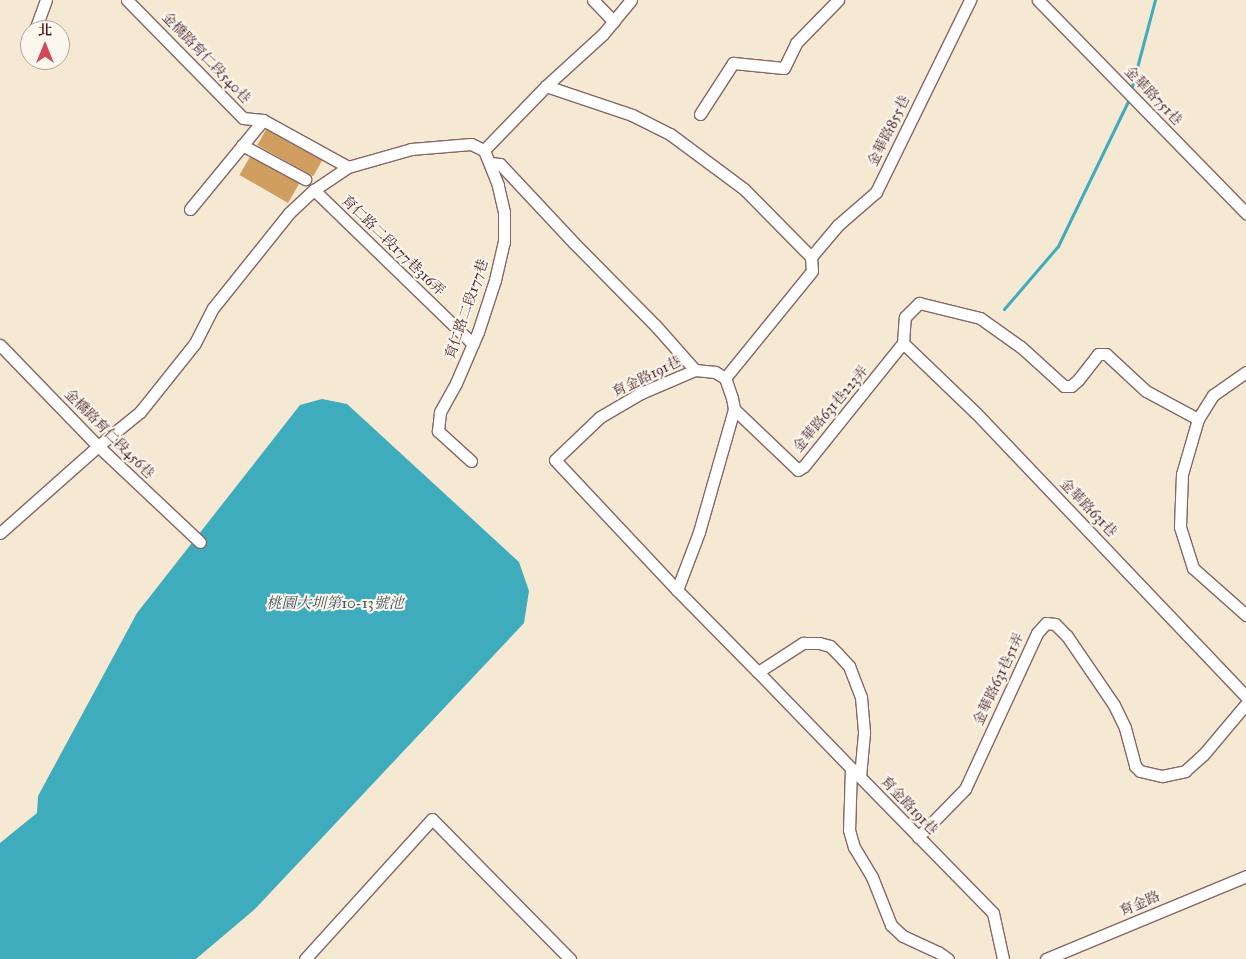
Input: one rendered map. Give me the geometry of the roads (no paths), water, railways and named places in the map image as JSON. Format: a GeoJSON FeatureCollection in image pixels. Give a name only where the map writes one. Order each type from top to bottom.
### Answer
{"type":"FeatureCollection","features":[{"type":"Feature","properties":{"kind":"street"},"geometry":{"type":"LineString","coordinates":[[39,20],[46,0]]}},
{"type":"Feature","properties":{"kind":"street","name":"金橋路育仁段540巷"},"geometry":{"type":"LineString","coordinates":[[127,0],[243,118],[263,120],[348,167]]}},
{"type":"Feature","properties":{"kind":"street"},"geometry":{"type":"LineString","coordinates":[[593,0],[614,22]]}},
{"type":"Feature","properties":{"kind":"street"},"geometry":{"type":"LineString","coordinates":[[0,533],[98,446],[140,412],[195,343],[213,308],[290,213],[314,190],[348,167],[411,149],[471,144],[484,150],[546,86],[614,22],[631,0]]}},
{"type":"Feature","properties":{"kind":"street"},"geometry":{"type":"LineString","coordinates":[[700,114],[733,63],[784,68],[796,43],[838,0]]}},
{"type":"Feature","properties":{"kind":"street","name":"金華路855巷"},"geometry":{"type":"LineString","coordinates":[[811,258],[838,225],[876,192],[970,0]]}},
{"type":"Feature","properties":{"kind":"street","name":"金華路751巷"},"geometry":{"type":"LineString","coordinates":[[1038,0],[1246,214]]}},
{"type":"Feature","properties":{"kind":"street"},"geometry":{"type":"LineString","coordinates":[[546,86],[632,115],[670,134],[744,188],[811,258],[812,271],[725,378],[734,409],[699,532],[677,590]]}},
{"type":"Feature","properties":{"kind":"street"},"geometry":{"type":"LineString","coordinates":[[190,209],[263,120]]}},
{"type":"Feature","properties":{"kind":"street"},"geometry":{"type":"LineString","coordinates":[[242,145],[305,179]]}},
{"type":"Feature","properties":{"kind":"street","name":"育仁路二段177巷"},"geometry":{"type":"LineString","coordinates":[[471,461],[438,431],[440,412],[456,383],[473,344],[496,280],[504,242],[504,212],[498,185],[484,150]]}},
{"type":"Feature","properties":{"kind":"street"},"geometry":{"type":"LineString","coordinates":[[490,163],[500,164],[655,325],[695,370]]}},
{"type":"Feature","properties":{"kind":"street","name":"育仁路二段177巷316弄"},"geometry":{"type":"LineString","coordinates":[[314,190],[473,344]]}},
{"type":"Feature","properties":{"kind":"street"},"geometry":{"type":"LineString","coordinates":[[903,343],[905,317],[919,303],[980,318],[1021,347],[1064,386],[1071,386],[1078,380],[1098,354],[1106,354],[1146,392],[1198,419]]}},
{"type":"Feature","properties":{"kind":"street","name":"金華路631巷223弄"},"geometry":{"type":"LineString","coordinates":[[734,409],[798,470],[804,466],[903,343]]}},
{"type":"Feature","properties":{"kind":"street","name":"金華路631巷"},"geometry":{"type":"LineString","coordinates":[[903,343],[983,420],[1246,697]]}},
{"type":"Feature","properties":{"kind":"street","name":"金橋路育仁段456巷"},"geometry":{"type":"LineString","coordinates":[[0,345],[98,446],[200,542]]}},
{"type":"Feature","properties":{"kind":"street","name":"育金路191巷"},"geometry":{"type":"LineString","coordinates":[[725,378],[715,372],[695,370],[641,393],[600,417],[555,460],[677,590],[758,672],[803,643],[819,643],[830,646],[837,653],[848,666],[861,697],[864,733],[860,777],[993,914],[1003,959]]}},
{"type":"Feature","properties":{"kind":"street"},"geometry":{"type":"LineString","coordinates":[[1246,372],[1213,395],[1198,419],[1182,474],[1180,527],[1194,568],[1246,615]]}},
{"type":"Feature","properties":{"kind":"street","name":"金華路631巷51弄"},"geometry":{"type":"LineString","coordinates":[[918,837],[966,789],[1037,633],[1046,623],[1055,624],[1067,636],[1114,705],[1126,728],[1135,766],[1140,771],[1162,776],[1185,771],[1203,755],[1246,704]]}},
{"type":"Feature","properties":{"kind":"street"},"geometry":{"type":"LineString","coordinates":[[758,672],[860,777]]}},
{"type":"Feature","properties":{"kind":"street"},"geometry":{"type":"LineString","coordinates":[[851,768],[849,830],[854,847],[872,877],[892,925],[903,936],[938,952],[948,959]]}},
{"type":"Feature","properties":{"kind":"street"},"geometry":{"type":"LineString","coordinates":[[305,959],[432,819],[570,959]]}},
{"type":"Feature","properties":{"kind":"street","name":"育金路"},"geometry":{"type":"LineString","coordinates":[[1046,959],[1246,876]]}},
{"type":"Feature","properties":{"kind":"water","name":"桃園大圳第10-13號池"},"geometry":{"type":"Polygon","coordinates":[[[322,399],[347,404],[519,562],[529,591],[524,623],[255,909],[196,959],[0,959],[0,843],[37,813],[38,796],[137,613],[300,405],[322,399]]]}},
{"type":"Feature","properties":{"kind":"waterway"},"geometry":{"type":"LineString","coordinates":[[1131,90],[1155,0]]}},
{"type":"Feature","properties":{"kind":"waterway"},"geometry":{"type":"LineString","coordinates":[[1004,309],[1058,246],[1129,99]]}}]}
